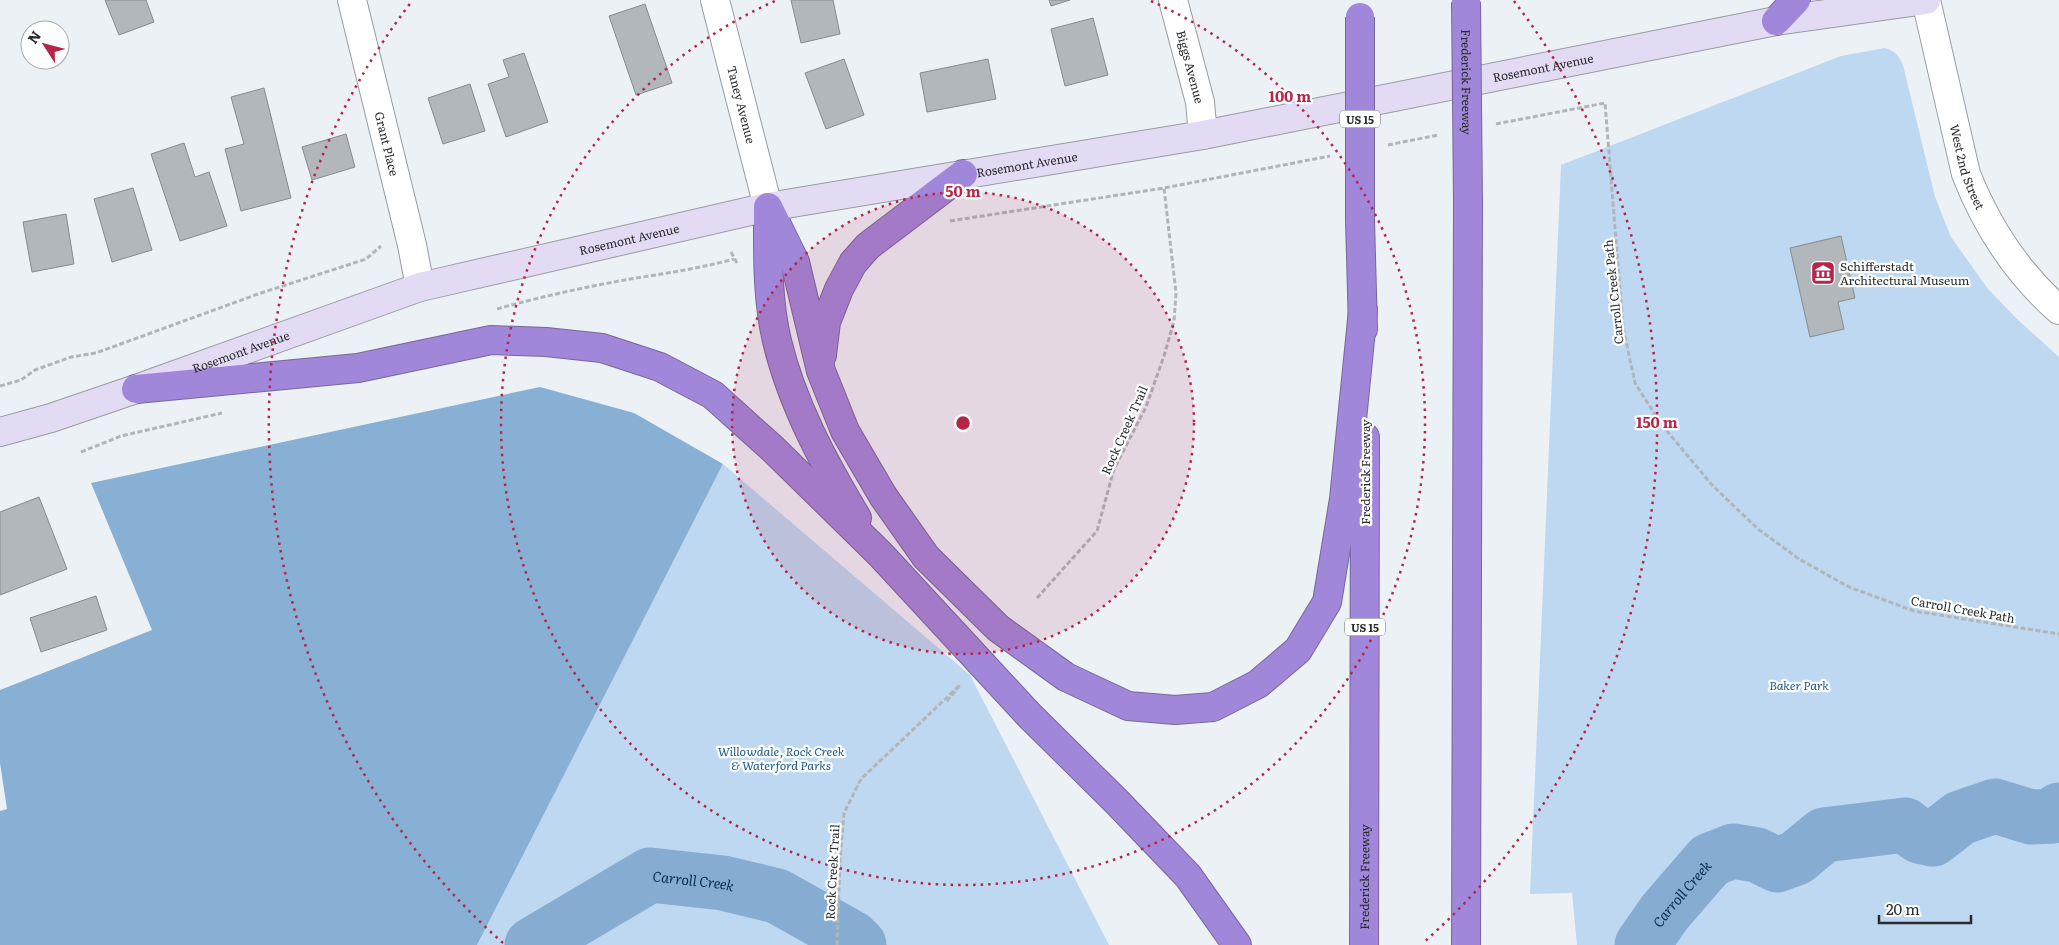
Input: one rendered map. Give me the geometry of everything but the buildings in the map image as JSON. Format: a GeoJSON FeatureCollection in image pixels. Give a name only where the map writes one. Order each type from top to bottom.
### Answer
{"type":"FeatureCollection","features":[{"type":"Feature","properties":{"kind":"highway"},"geometry":{"type":"LineString","coordinates":[[1776,21],[1796,0]]}},
{"type":"Feature","properties":{"kind":"highway","name":"Frederick Freeway"},"geometry":{"type":"LineString","coordinates":[[1466,1],[1468,201],[1466,945]]}},
{"type":"Feature","properties":{"kind":"highway","name":"Frederick Freeway"},"geometry":{"type":"LineString","coordinates":[[1360,9],[1360,220],[1366,476],[1364,945]]}},
{"type":"Feature","properties":{"kind":"highway"},"geometry":{"type":"LineString","coordinates":[[821,371],[826,322],[839,289],[852,264],[868,246],[963,174]]}},
{"type":"Feature","properties":{"kind":"highway"},"geometry":{"type":"LineString","coordinates":[[768,207],[795,262],[821,371],[845,432],[883,496],[926,557],[998,628],[1066,677],[1128,706],[1175,710],[1213,707],[1258,684],[1298,650],[1327,602],[1344,499],[1363,310]]}},
{"type":"Feature","properties":{"kind":"highway"},"geometry":{"type":"LineString","coordinates":[[768,207],[768,280],[777,341],[799,409],[835,481],[880,555]]}},
{"type":"Feature","properties":{"kind":"highway"},"geometry":{"type":"LineString","coordinates":[[136,389],[358,368],[491,340],[546,342],[602,348],[660,367],[713,395],[773,448],[880,555],[1029,715],[1188,876],[1237,945]]}},
{"type":"Feature","properties":{"kind":"main road","name":"Rosemont Avenue"},"geometry":{"type":"LineString","coordinates":[[0,432],[50,418],[136,389],[420,287],[768,207],[1203,135],[1776,21],[1926,0]]}},
{"type":"Feature","properties":{"kind":"street","name":"Grant Place"},"geometry":{"type":"LineString","coordinates":[[352,0],[412,244],[420,287]]}},
{"type":"Feature","properties":{"kind":"street","name":"Taney Avenue"},"geometry":{"type":"LineString","coordinates":[[715,0],[768,207]]}},
{"type":"Feature","properties":{"kind":"street","name":"Biggs Avenue"},"geometry":{"type":"LineString","coordinates":[[1173,0],[1200,102],[1203,135]]}},
{"type":"Feature","properties":{"kind":"street","name":"West 2nd Street"},"geometry":{"type":"LineString","coordinates":[[1926,0],[1966,174],[1975,196],[1991,228],[2008,255],[2041,294],[2059,310]]}},
{"type":"Feature","properties":{"kind":"path","name":"Carroll Creek Path"},"geometry":{"type":"LineString","coordinates":[[1487,125],[1605,103],[1623,328],[1635,383],[1661,424],[1713,486],[1758,529],[1799,559],[1850,587],[1914,611],[2059,634]]}},
{"type":"Feature","properties":{"kind":"path"},"geometry":{"type":"LineString","coordinates":[[1380,146],[1438,135]]}},
{"type":"Feature","properties":{"kind":"path"},"geometry":{"type":"LineString","coordinates":[[955,221],[1164,188],[1330,156]]}},
{"type":"Feature","properties":{"kind":"path","name":"Rock Creek Trail"},"geometry":{"type":"LineString","coordinates":[[1037,598],[1097,531],[1114,469],[1146,407],[1164,356],[1174,321],[1176,293],[1164,188]]}},
{"type":"Feature","properties":{"kind":"path"},"geometry":{"type":"LineString","coordinates":[[0,386],[21,380],[35,370],[71,357],[96,353],[258,294],[366,259],[381,246]]}},
{"type":"Feature","properties":{"kind":"path"},"geometry":{"type":"LineString","coordinates":[[488,311],[635,278],[698,269],[734,259]]}},
{"type":"Feature","properties":{"kind":"path"},"geometry":{"type":"LineString","coordinates":[[82,452],[121,436],[226,412]]}},
{"type":"Feature","properties":{"kind":"path","name":"Rock Creek Trail"},"geometry":{"type":"LineString","coordinates":[[837,945],[844,813],[861,779],[964,681],[947,700]]}},
{"type":"Feature","properties":{"kind":"green space","name":"Baker Park"},"geometry":{"type":"Polygon","coordinates":[[[1885,48],[1896,54],[1903,65],[1935,197],[1951,237],[1988,289],[2017,319],[2059,357],[2059,945],[1577,945],[1572,893],[1530,894],[1561,165],[1841,56],[1885,48]]]}},
{"type":"Feature","properties":{"kind":"green space","name":"Willowdale, Rock Creek & Waterford Parks"},"geometry":{"type":"Polygon","coordinates":[[[723,464],[970,675],[1109,945],[477,945],[723,464]]]}},
{"type":"Feature","properties":{"kind":"shaded area"},"geometry":{"type":"Polygon","coordinates":[[[540,387],[634,413],[723,464],[477,945],[0,945],[0,811],[7,809],[0,763],[0,690],[152,630],[91,483],[540,387]]]}},
{"type":"Feature","properties":{"kind":"waterway","name":"Carroll Creek"},"geometry":{"type":"LineString","coordinates":[[1642,945],[1665,912],[1710,860],[1733,851],[1757,855],[1777,865],[1796,858],[1824,835],[1905,825],[1919,836],[1933,839],[1960,818],[1995,806],[2031,817],[2053,816],[2059,810]]}},
{"type":"Feature","properties":{"kind":"waterway","name":"Carroll Creek"},"geometry":{"type":"LineString","coordinates":[[532,945],[650,875],[723,883],[777,896],[852,938],[859,945]]}},
{"type":"Feature","properties":{"kind":"place","name":"Schifferstadt Architectural Museum"},"geometry":{"type":"Point","coordinates":[1823,273]}}]}
